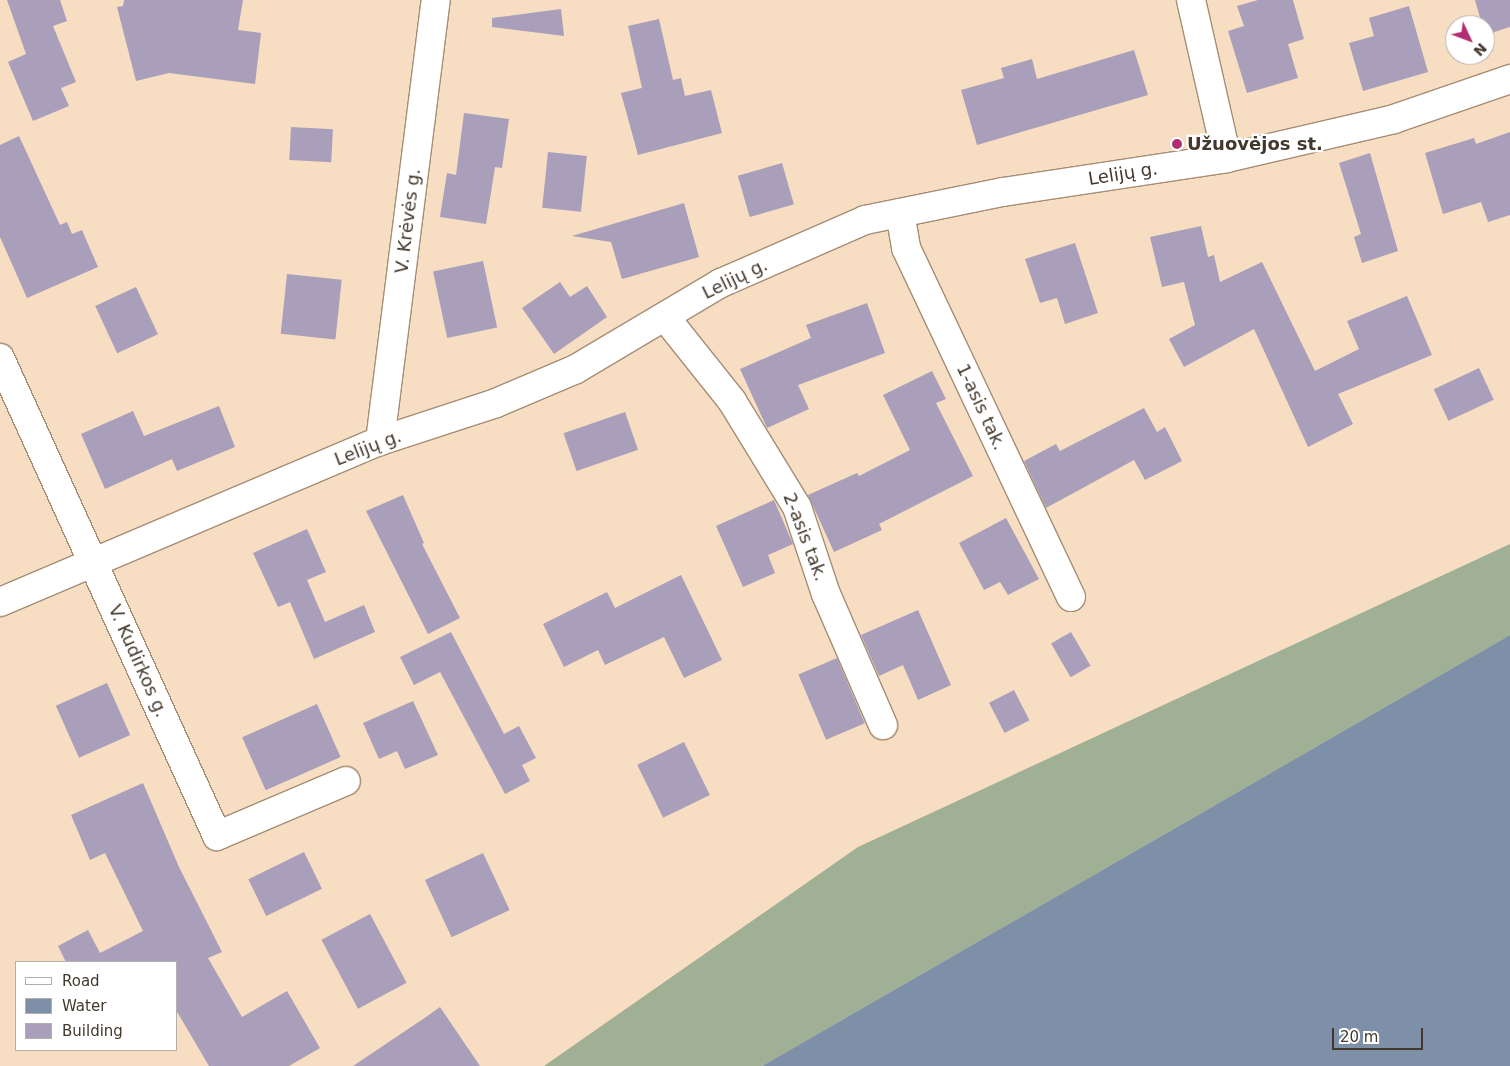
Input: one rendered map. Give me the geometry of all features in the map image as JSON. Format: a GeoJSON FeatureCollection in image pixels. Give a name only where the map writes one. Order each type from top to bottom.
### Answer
{"type":"FeatureCollection","features":[{"type":"Feature","properties":{"kind":"street","name":"V. Krėvės g."},"geometry":{"type":"LineString","coordinates":[[380,441],[436,0]]}},
{"type":"Feature","properties":{"kind":"street"},"geometry":{"type":"LineString","coordinates":[[1191,0],[1227,158]]}},
{"type":"Feature","properties":{"kind":"street","name":"Lelijų g."},"geometry":{"type":"LineString","coordinates":[[0,602],[94,564],[380,441],[496,403],[576,369],[721,284],[856,224],[1003,192],[1227,158],[1394,119],[1510,80]]}},
{"type":"Feature","properties":{"kind":"street","name":"1-asis tak."},"geometry":{"type":"LineString","coordinates":[[900,213],[906,248],[1071,597]]}},
{"type":"Feature","properties":{"kind":"street","name":"2-asis tak."},"geometry":{"type":"LineString","coordinates":[[665,317],[732,401],[797,507],[826,594],[883,725]]}},
{"type":"Feature","properties":{"kind":"street","name":"V. Kudirkos g."},"geometry":{"type":"LineString","coordinates":[[0,358],[217,836],[346,781]]}},
{"type":"Feature","properties":{"kind":"green space"},"geometry":{"type":"Polygon","coordinates":[[[1510,544],[1510,635],[762,1066],[544,1066],[858,847],[1510,544]]]}},
{"type":"Feature","properties":{"kind":"water"},"geometry":{"type":"Polygon","coordinates":[[[1510,635],[1510,1066],[762,1066],[1510,635]]]}},
{"type":"Feature","properties":{"kind":"building"},"geometry":{"type":"Polygon","coordinates":[[[7,0],[60,0],[67,21],[53,26],[76,82],[61,88],[69,106],[33,121],[8,62],[26,54],[7,0]]]}},
{"type":"Feature","properties":{"kind":"building"},"geometry":{"type":"Polygon","coordinates":[[[124,0],[243,0],[238,30],[261,33],[255,84],[169,73],[136,81],[117,7],[123,6],[124,0]]]}},
{"type":"Feature","properties":{"kind":"building"},"geometry":{"type":"Polygon","coordinates":[[[1258,0],[1293,0],[1304,39],[1288,44],[1298,78],[1247,93],[1228,31],[1244,26],[1237,6],[1258,0]]]}},
{"type":"Feature","properties":{"kind":"building"},"geometry":{"type":"Polygon","coordinates":[[[1475,0],[1510,0],[1510,27],[1495,32],[1495,15],[1479,15],[1475,0]]]}},
{"type":"Feature","properties":{"kind":"building"},"geometry":{"type":"Polygon","coordinates":[[[1409,6],[1428,72],[1363,91],[1349,43],[1374,36],[1369,18],[1409,6]]]}},
{"type":"Feature","properties":{"kind":"building"},"geometry":{"type":"Polygon","coordinates":[[[561,9],[564,36],[492,27],[492,18],[561,9]]]}},
{"type":"Feature","properties":{"kind":"building"},"geometry":{"type":"Polygon","coordinates":[[[659,19],[673,80],[681,78],[685,96],[711,90],[722,133],[638,155],[621,93],[642,88],[628,26],[659,19]]]}},
{"type":"Feature","properties":{"kind":"building"},"geometry":{"type":"Polygon","coordinates":[[[1134,50],[1148,95],[977,145],[961,90],[1004,78],[1001,68],[1032,59],[1037,79],[1134,50]]]}},
{"type":"Feature","properties":{"kind":"building"},"geometry":{"type":"Polygon","coordinates":[[[464,113],[509,119],[502,168],[495,167],[486,224],[440,217],[447,173],[456,175],[464,113]]]}},
{"type":"Feature","properties":{"kind":"building"},"geometry":{"type":"Polygon","coordinates":[[[291,127],[333,129],[331,162],[289,160],[291,127]]]}},
{"type":"Feature","properties":{"kind":"building"},"geometry":{"type":"Polygon","coordinates":[[[1510,132],[1510,215],[1488,222],[1481,202],[1443,214],[1425,153],[1474,138],[1476,144],[1510,132]]]}},
{"type":"Feature","properties":{"kind":"building"},"geometry":{"type":"Polygon","coordinates":[[[19,136],[60,225],[67,222],[72,234],[82,230],[98,267],[27,298],[0,237],[0,145],[19,136]]]}},
{"type":"Feature","properties":{"kind":"building"},"geometry":{"type":"Polygon","coordinates":[[[548,152],[587,156],[581,212],[542,208],[548,152]]]}},
{"type":"Feature","properties":{"kind":"building"},"geometry":{"type":"Polygon","coordinates":[[[1370,153],[1398,251],[1362,263],[1354,237],[1361,234],[1339,163],[1370,153]]]}},
{"type":"Feature","properties":{"kind":"building"},"geometry":{"type":"Polygon","coordinates":[[[782,163],[794,204],[750,217],[738,176],[782,163]]]}},
{"type":"Feature","properties":{"kind":"building"},"geometry":{"type":"Polygon","coordinates":[[[684,203],[699,257],[622,279],[611,242],[572,236],[684,203]]]}},
{"type":"Feature","properties":{"kind":"building"},"geometry":{"type":"Polygon","coordinates":[[[1201,226],[1208,257],[1214,255],[1220,282],[1262,262],[1315,371],[1359,349],[1347,321],[1407,296],[1432,355],[1338,394],[1353,424],[1308,447],[1254,329],[1184,367],[1169,339],[1195,325],[1184,282],[1162,287],[1150,237],[1201,226]]]}},
{"type":"Feature","properties":{"kind":"building"},"geometry":{"type":"Polygon","coordinates":[[[1075,243],[1098,313],[1065,324],[1057,298],[1040,303],[1025,259],[1075,243]]]}},
{"type":"Feature","properties":{"kind":"building"},"geometry":{"type":"Polygon","coordinates":[[[483,261],[497,328],[447,338],[433,272],[483,261]]]}},
{"type":"Feature","properties":{"kind":"building"},"geometry":{"type":"Polygon","coordinates":[[[287,274],[342,280],[335,339],[281,334],[287,274]]]}},
{"type":"Feature","properties":{"kind":"building"},"geometry":{"type":"Polygon","coordinates":[[[560,282],[570,297],[587,286],[607,317],[554,354],[522,308],[560,282]]]}},
{"type":"Feature","properties":{"kind":"building"},"geometry":{"type":"Polygon","coordinates":[[[136,287],[158,334],[117,353],[95,306],[136,287]]]}},
{"type":"Feature","properties":{"kind":"building"},"geometry":{"type":"Polygon","coordinates":[[[867,303],[885,353],[798,385],[809,409],[767,428],[740,369],[811,338],[806,325],[867,303]]]}},
{"type":"Feature","properties":{"kind":"building"},"geometry":{"type":"Polygon","coordinates":[[[1479,368],[1494,400],[1448,421],[1434,389],[1479,368]]]}},
{"type":"Feature","properties":{"kind":"building"},"geometry":{"type":"Polygon","coordinates":[[[932,371],[946,399],[936,403],[973,476],[879,524],[882,530],[834,552],[808,495],[857,473],[859,476],[910,450],[883,395],[932,371]]]}},
{"type":"Feature","properties":{"kind":"building"},"geometry":{"type":"Polygon","coordinates":[[[219,406],[235,447],[177,471],[172,459],[105,489],[81,434],[133,411],[144,436],[219,406]]]}},
{"type":"Feature","properties":{"kind":"building"},"geometry":{"type":"Polygon","coordinates":[[[1144,408],[1157,432],[1165,427],[1182,461],[1145,480],[1134,460],[1046,508],[1024,461],[1056,444],[1060,451],[1144,408]]]}},
{"type":"Feature","properties":{"kind":"building"},"geometry":{"type":"Polygon","coordinates":[[[625,412],[638,450],[577,471],[564,433],[625,412]]]}},
{"type":"Feature","properties":{"kind":"building"},"geometry":{"type":"Polygon","coordinates":[[[403,495],[424,543],[422,544],[460,618],[428,634],[366,511],[403,495]]]}},
{"type":"Feature","properties":{"kind":"building"},"geometry":{"type":"Polygon","coordinates":[[[774,500],[793,544],[768,555],[775,573],[743,587],[716,526],[774,500]]]}},
{"type":"Feature","properties":{"kind":"building"},"geometry":{"type":"Polygon","coordinates":[[[1006,518],[1039,579],[1008,595],[1000,582],[984,590],[959,543],[1006,518]]]}},
{"type":"Feature","properties":{"kind":"building"},"geometry":{"type":"Polygon","coordinates":[[[307,529],[326,572],[307,580],[325,622],[364,605],[375,632],[314,659],[290,602],[278,607],[253,553],[307,529]]]}},
{"type":"Feature","properties":{"kind":"building"},"geometry":{"type":"Polygon","coordinates":[[[681,575],[722,660],[684,678],[664,637],[605,665],[598,650],[564,667],[543,624],[607,592],[615,608],[681,575]]]}},
{"type":"Feature","properties":{"kind":"building"},"geometry":{"type":"Polygon","coordinates":[[[918,610],[951,685],[918,700],[903,665],[879,676],[861,635],[918,610]]]}},
{"type":"Feature","properties":{"kind":"building"},"geometry":{"type":"Polygon","coordinates":[[[451,632],[504,734],[519,726],[536,758],[522,765],[530,781],[505,794],[440,672],[414,685],[400,657],[451,632]]]}},
{"type":"Feature","properties":{"kind":"building"},"geometry":{"type":"Polygon","coordinates":[[[1071,632],[1090,666],[1071,677],[1051,644],[1071,632]]]}},
{"type":"Feature","properties":{"kind":"building"},"geometry":{"type":"Polygon","coordinates":[[[837,658],[865,723],[826,740],[798,674],[837,658]]]}},
{"type":"Feature","properties":{"kind":"building"},"geometry":{"type":"Polygon","coordinates":[[[107,683],[130,735],[79,758],[56,706],[107,683]]]}},
{"type":"Feature","properties":{"kind":"building"},"geometry":{"type":"Polygon","coordinates":[[[1014,690],[1029,720],[1004,733],[989,703],[1014,690]]]}},
{"type":"Feature","properties":{"kind":"building"},"geometry":{"type":"Polygon","coordinates":[[[413,701],[438,755],[405,769],[397,751],[379,759],[363,723],[413,701]]]}},
{"type":"Feature","properties":{"kind":"building"},"geometry":{"type":"Polygon","coordinates":[[[317,704],[341,757],[266,790],[242,737],[317,704]]]}},
{"type":"Feature","properties":{"kind":"building"},"geometry":{"type":"Polygon","coordinates":[[[684,742],[710,795],[663,818],[637,765],[684,742]]]}},
{"type":"Feature","properties":{"kind":"building"},"geometry":{"type":"Polygon","coordinates":[[[143,783],[179,867],[222,952],[208,958],[242,1017],[287,991],[320,1048],[289,1066],[209,1066],[178,1013],[178,961],[66,961],[58,946],[88,930],[100,953],[143,931],[105,853],[90,860],[71,815],[143,783]]]}},
{"type":"Feature","properties":{"kind":"building"},"geometry":{"type":"Polygon","coordinates":[[[304,852],[322,889],[266,916],[248,879],[304,852]]]}},
{"type":"Feature","properties":{"kind":"building"},"geometry":{"type":"Polygon","coordinates":[[[483,853],[510,910],[452,937],[425,880],[483,853]]]}},
{"type":"Feature","properties":{"kind":"building"},"geometry":{"type":"Polygon","coordinates":[[[370,914],[407,983],[358,1009],[321,940],[370,914]]]}},
{"type":"Feature","properties":{"kind":"building"},"geometry":{"type":"Polygon","coordinates":[[[440,1007],[480,1066],[353,1066],[426,1017],[440,1007]]]}},
{"type":"Feature","properties":{"kind":"place","name":"Užuovėjos st."},"geometry":{"type":"Point","coordinates":[1177,144]}}]}
